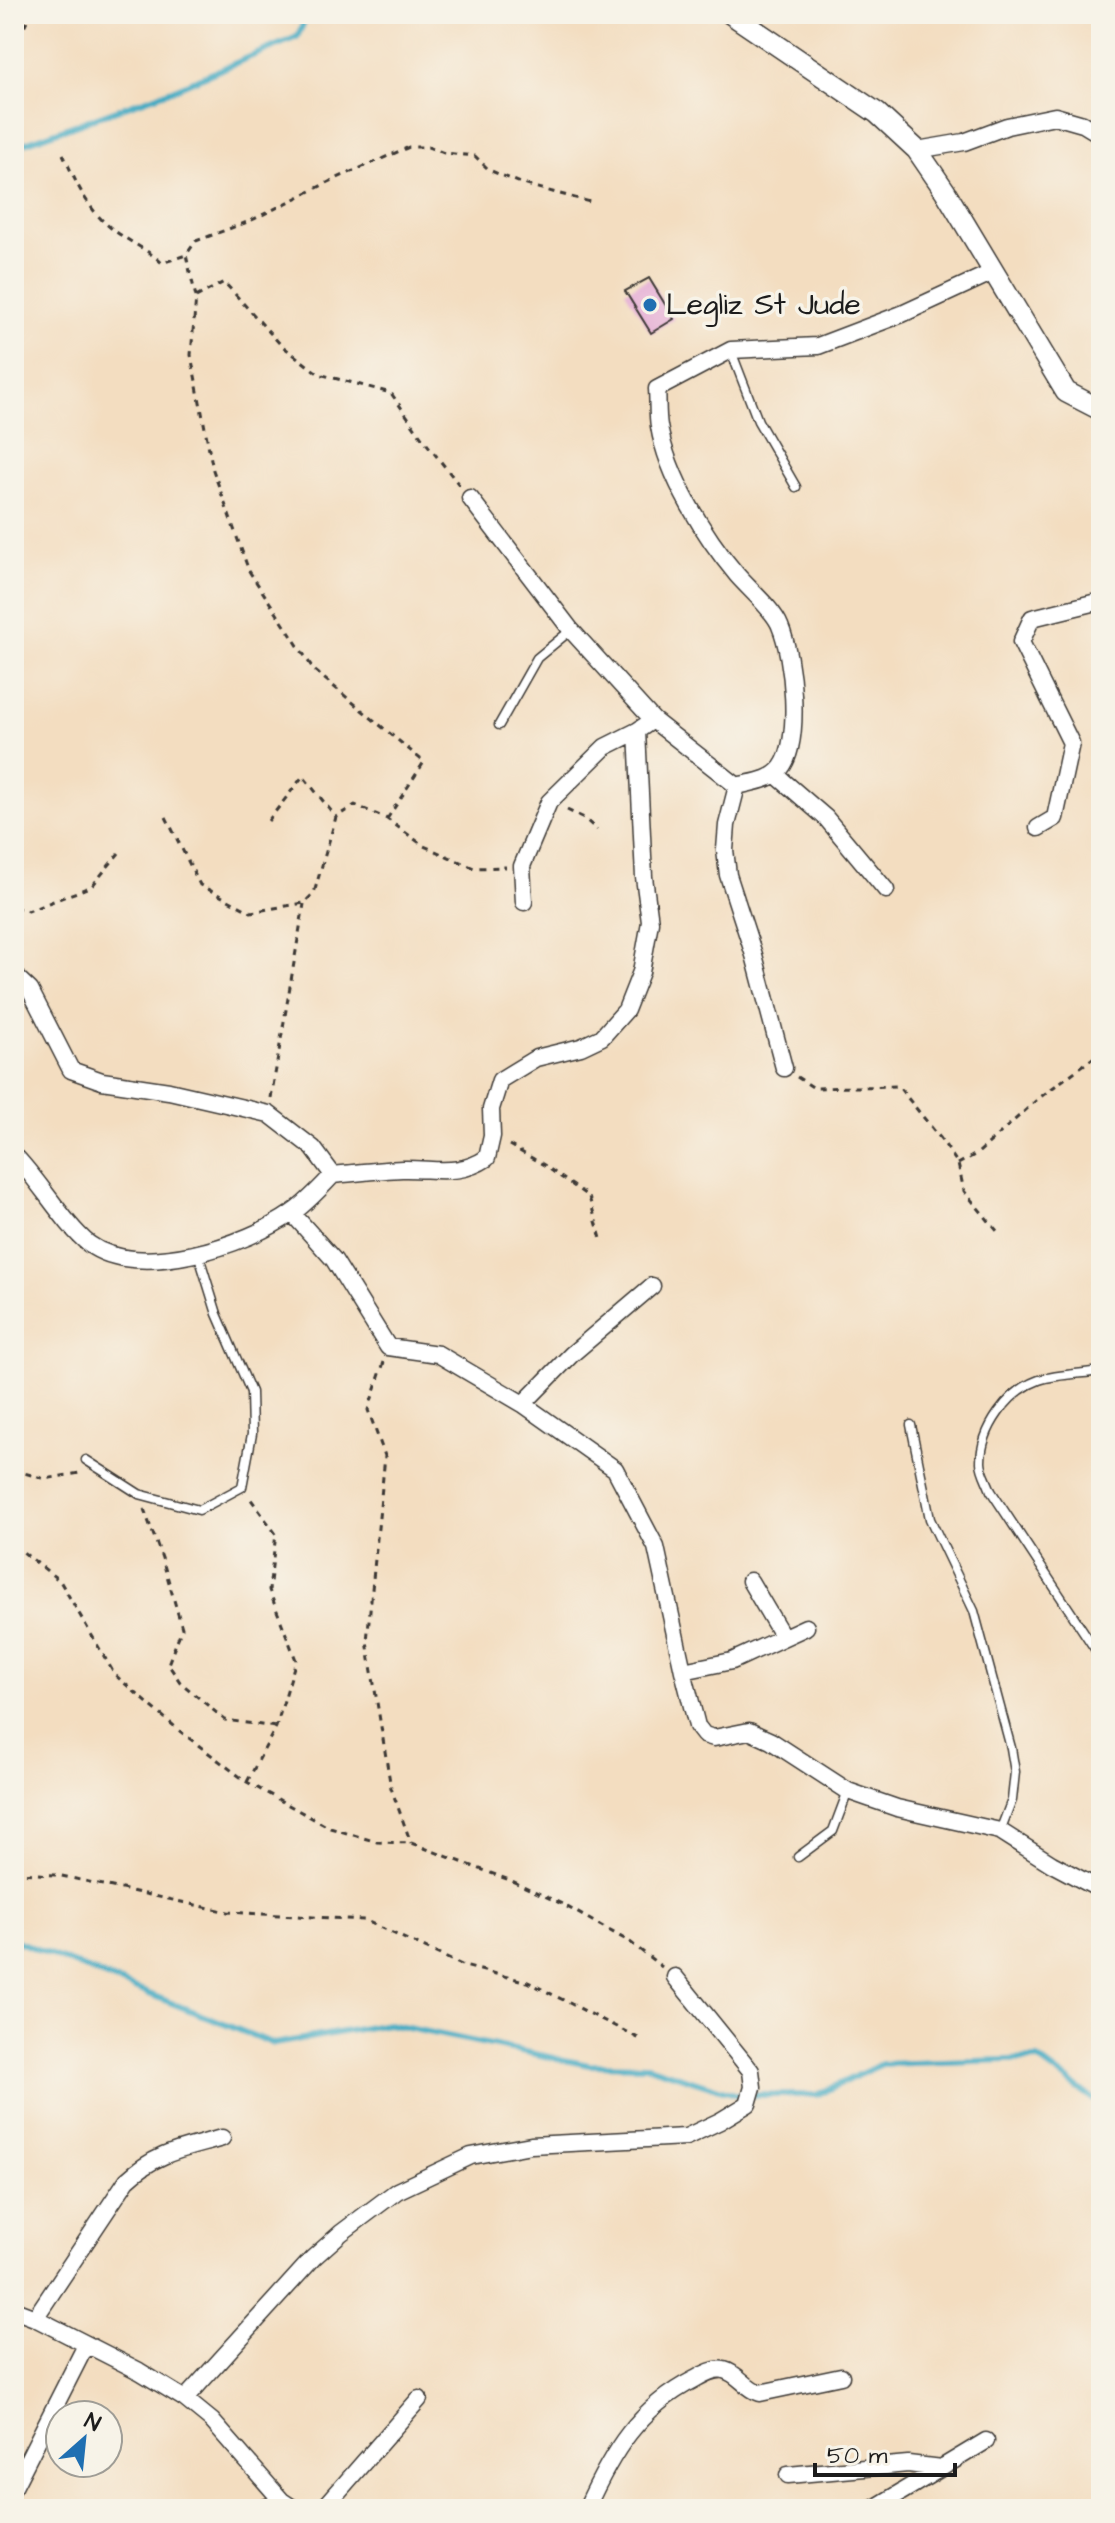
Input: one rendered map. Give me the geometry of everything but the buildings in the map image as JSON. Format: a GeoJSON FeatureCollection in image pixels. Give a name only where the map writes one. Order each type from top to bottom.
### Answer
{"type":"FeatureCollection","features":[{"type":"Feature","properties":{"kind":"street"},"geometry":{"type":"LineString","coordinates":[[731,14],[877,113],[917,150],[1066,392],[1101,410]]}},
{"type":"Feature","properties":{"kind":"street"},"geometry":{"type":"LineString","coordinates":[[917,150],[964,142],[1007,126],[1055,116],[1083,124],[1101,135]]}},
{"type":"Feature","properties":{"kind":"street"},"geometry":{"type":"LineString","coordinates":[[737,786],[765,780],[775,774],[791,750],[791,666],[780,624],[735,574],[704,533],[675,476],[659,427],[657,389],[731,350],[818,346],[902,314],[993,272]]}},
{"type":"Feature","properties":{"kind":"street"},"geometry":{"type":"LineString","coordinates":[[470,498],[571,630],[653,720],[737,786]]}},
{"type":"Feature","properties":{"kind":"street"},"geometry":{"type":"LineString","coordinates":[[1038,828],[1055,818],[1071,743],[1021,642],[1032,618],[1101,601]]}},
{"type":"Feature","properties":{"kind":"street"},"geometry":{"type":"LineString","coordinates":[[524,902],[522,866],[549,802],[605,747],[653,720]]}},
{"type":"Feature","properties":{"kind":"street"},"geometry":{"type":"LineString","coordinates":[[14,1155],[89,1244],[119,1258],[161,1258],[231,1244],[292,1213],[333,1175],[403,1169],[455,1171],[473,1167],[487,1158],[492,1136],[491,1109],[500,1080],[536,1058],[581,1047],[602,1037],[626,1010],[641,972],[650,922],[644,877],[637,731]]}},
{"type":"Feature","properties":{"kind":"street"},"geometry":{"type":"LineString","coordinates":[[775,774],[826,818],[886,890]]}},
{"type":"Feature","properties":{"kind":"street"},"geometry":{"type":"LineString","coordinates":[[737,786],[727,825],[725,850],[728,875],[754,955],[784,1068]]}},
{"type":"Feature","properties":{"kind":"street"},"geometry":{"type":"LineString","coordinates":[[14,975],[30,990],[71,1070],[102,1081],[181,1093],[269,1114],[313,1148],[333,1175]]}},
{"type":"Feature","properties":{"kind":"street"},"geometry":{"type":"LineString","coordinates":[[292,1213],[334,1260],[388,1347],[438,1354],[523,1404],[615,1469],[656,1547],[697,1726],[704,1735],[714,1738],[749,1731],[771,1741],[848,1791],[897,1808],[1000,1831],[1101,1890]]}},
{"type":"Feature","properties":{"kind":"street"},"geometry":{"type":"LineString","coordinates":[[523,1404],[572,1354],[652,1286]]}},
{"type":"Feature","properties":{"kind":"street"},"geometry":{"type":"LineString","coordinates":[[750,1581],[783,1637]]}},
{"type":"Feature","properties":{"kind":"street"},"geometry":{"type":"LineString","coordinates":[[683,1671],[732,1661],[806,1627]]}},
{"type":"Feature","properties":{"kind":"street"},"geometry":{"type":"LineString","coordinates":[[185,2399],[313,2258],[397,2191],[471,2156],[531,2145],[686,2137],[748,2104],[753,2087],[751,2071],[675,1977]]}},
{"type":"Feature","properties":{"kind":"street"},"geometry":{"type":"LineString","coordinates":[[35,2318],[127,2180],[159,2156],[222,2138]]}},
{"type":"Feature","properties":{"kind":"street"},"geometry":{"type":"LineString","coordinates":[[14,2310],[139,2371],[185,2399],[212,2421],[288,2505]]}},
{"type":"Feature","properties":{"kind":"street"},"geometry":{"type":"LineString","coordinates":[[14,2487],[86,2345]]}},
{"type":"Feature","properties":{"kind":"street"},"geometry":{"type":"LineString","coordinates":[[586,2509],[622,2442],[640,2418],[669,2392],[721,2369],[737,2376],[750,2390],[760,2393],[841,2376]]}},
{"type":"Feature","properties":{"kind":"street"},"geometry":{"type":"LineString","coordinates":[[323,2509],[419,2399]]}},
{"type":"Feature","properties":{"kind":"street"},"geometry":{"type":"LineString","coordinates":[[873,2509],[986,2441]]}},
{"type":"Feature","properties":{"kind":"street"},"geometry":{"type":"LineString","coordinates":[[788,2475],[908,2464],[941,2468]]}},
{"type":"Feature","properties":{"kind":"street"},"geometry":{"type":"LineString","coordinates":[[262,2509],[288,2505]]}},
{"type":"Feature","properties":{"kind":"lane"},"geometry":{"type":"LineString","coordinates":[[731,350],[758,421],[796,487]]}},
{"type":"Feature","properties":{"kind":"lane"},"geometry":{"type":"LineString","coordinates":[[499,725],[537,658],[571,630]]}},
{"type":"Feature","properties":{"kind":"lane"},"geometry":{"type":"LineString","coordinates":[[86,1460],[139,1494],[199,1510],[242,1487],[252,1434],[251,1392],[217,1314],[198,1253]]}},
{"type":"Feature","properties":{"kind":"lane"},"geometry":{"type":"LineString","coordinates":[[1101,1371],[1041,1380],[1022,1389],[1004,1405],[997,1417],[984,1441],[981,1464],[991,1491],[1101,1658]]}},
{"type":"Feature","properties":{"kind":"lane"},"geometry":{"type":"LineString","coordinates":[[911,1425],[930,1519],[974,1611],[1011,1748],[1015,1772],[1012,1800],[1000,1831]]}},
{"type":"Feature","properties":{"kind":"lane"},"geometry":{"type":"LineString","coordinates":[[798,1857],[833,1831],[848,1791]]}},
{"type":"Feature","properties":{"kind":"path"},"geometry":{"type":"LineString","coordinates":[[14,48],[30,14]]}},
{"type":"Feature","properties":{"kind":"path"},"geometry":{"type":"LineString","coordinates":[[63,154],[85,200],[114,231],[147,249],[162,263],[186,255],[196,241],[250,221],[409,147],[428,147],[444,153],[475,156],[489,170],[523,184],[590,202]]}},
{"type":"Feature","properties":{"kind":"path"},"geometry":{"type":"LineString","coordinates":[[186,255],[196,297],[191,355],[210,456],[249,571],[314,670],[424,762],[387,819]]}},
{"type":"Feature","properties":{"kind":"path"},"geometry":{"type":"LineString","coordinates":[[196,297],[224,282],[281,345],[319,374],[391,393],[470,498]]}},
{"type":"Feature","properties":{"kind":"path"},"geometry":{"type":"LineString","coordinates":[[268,821],[303,776],[336,817]]}},
{"type":"Feature","properties":{"kind":"path"},"geometry":{"type":"LineString","coordinates":[[549,802],[584,818],[597,830]]}},
{"type":"Feature","properties":{"kind":"path"},"geometry":{"type":"LineString","coordinates":[[166,817],[200,885],[251,912],[304,903],[314,893],[336,817],[355,805],[387,819],[424,846],[474,868],[522,866]]}},
{"type":"Feature","properties":{"kind":"path"},"geometry":{"type":"LineString","coordinates":[[14,907],[28,911],[92,886],[119,853]]}},
{"type":"Feature","properties":{"kind":"path"},"geometry":{"type":"LineString","coordinates":[[269,1114],[304,903]]}},
{"type":"Feature","properties":{"kind":"path"},"geometry":{"type":"LineString","coordinates":[[958,1164],[978,1153],[1039,1098],[1101,1052]]}},
{"type":"Feature","properties":{"kind":"path"},"geometry":{"type":"LineString","coordinates":[[784,1068],[814,1088],[898,1086],[941,1139],[958,1164],[964,1191],[998,1232]]}},
{"type":"Feature","properties":{"kind":"path"},"geometry":{"type":"LineString","coordinates":[[492,1136],[544,1165],[589,1197],[602,1242]]}},
{"type":"Feature","properties":{"kind":"path"},"geometry":{"type":"LineString","coordinates":[[388,1347],[368,1410],[385,1456],[367,1641],[391,1788],[411,1843]]}},
{"type":"Feature","properties":{"kind":"path"},"geometry":{"type":"LineString","coordinates":[[14,1470],[45,1479],[101,1470]]}},
{"type":"Feature","properties":{"kind":"path"},"geometry":{"type":"LineString","coordinates":[[242,1487],[276,1534],[269,1590],[296,1660],[276,1727],[247,1782]]}},
{"type":"Feature","properties":{"kind":"path"},"geometry":{"type":"LineString","coordinates":[[139,1494],[182,1628],[168,1664],[180,1682],[225,1720],[276,1727]]}},
{"type":"Feature","properties":{"kind":"path"},"geometry":{"type":"LineString","coordinates":[[14,1545],[60,1581],[115,1675],[181,1732],[247,1782],[330,1828],[377,1842],[411,1843],[512,1881],[562,1904],[630,1942],[675,1977]]}},
{"type":"Feature","properties":{"kind":"path"},"geometry":{"type":"LineString","coordinates":[[14,1873],[57,1875],[228,1912],[364,1920],[464,1966],[528,1982],[640,2039]]}},
{"type":"Feature","properties":{"kind":"path"},"geometry":{"type":"LineString","coordinates":[[14,2079],[18,2073]]}},
{"type":"Feature","properties":{"kind":"waterway"},"geometry":{"type":"LineString","coordinates":[[14,147],[172,90],[297,37],[308,14]]}},
{"type":"Feature","properties":{"kind":"waterway"},"geometry":{"type":"LineString","coordinates":[[14,1940],[274,2044],[388,2024],[589,2065],[648,2066],[738,2095],[816,2095],[882,2064],[1038,2059],[1101,2105]]}},
{"type":"Feature","properties":{"kind":"place","name":"Legliz St Jude"},"geometry":{"type":"Point","coordinates":[650,305]}}]}
